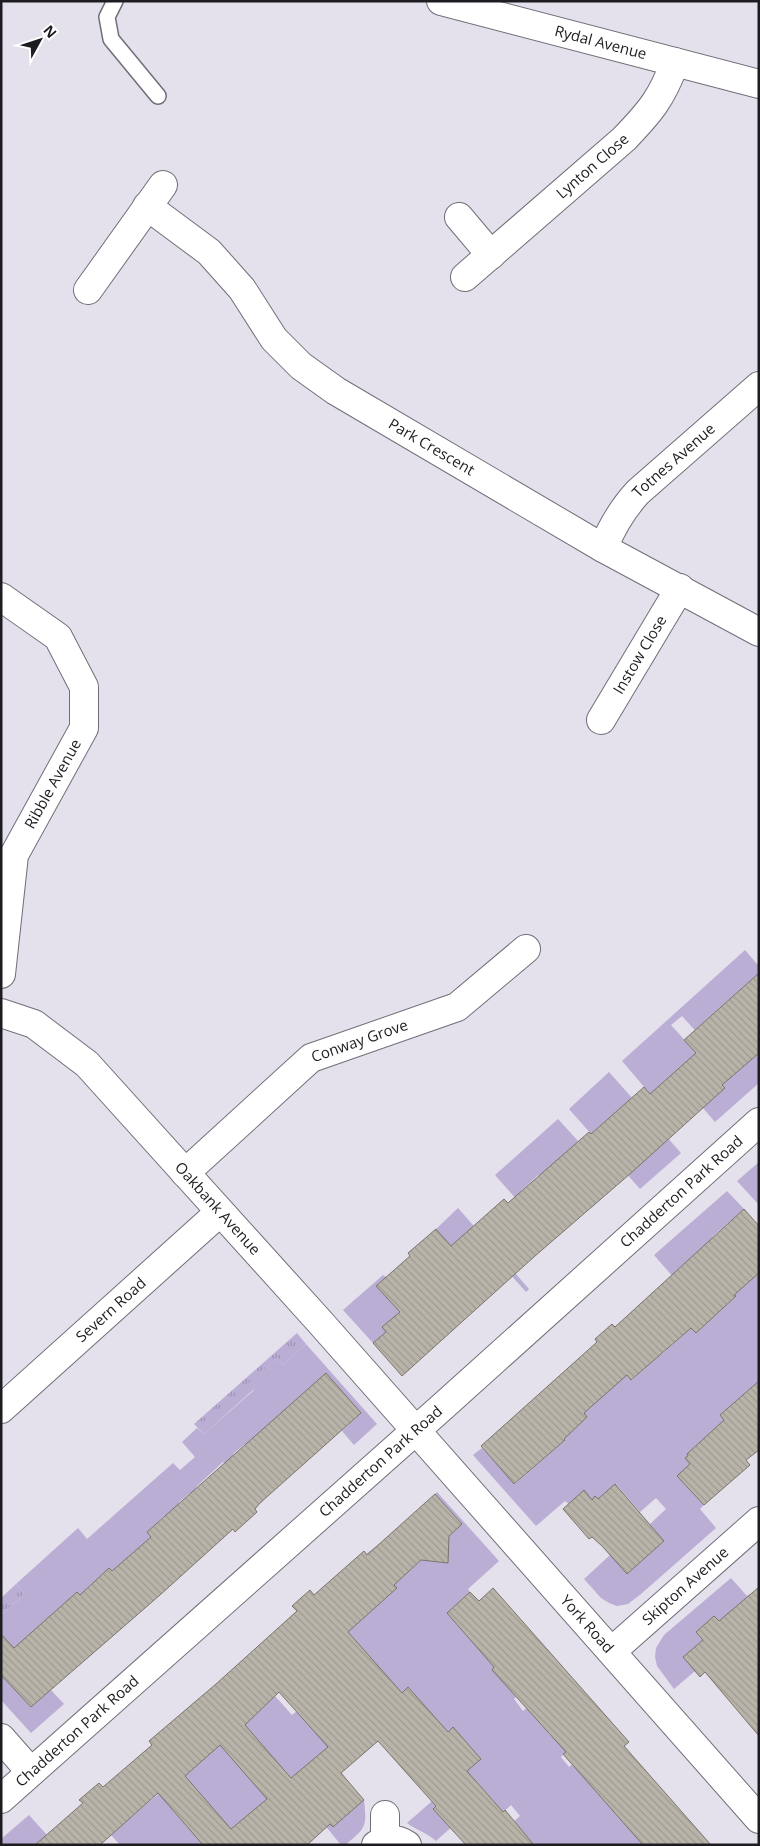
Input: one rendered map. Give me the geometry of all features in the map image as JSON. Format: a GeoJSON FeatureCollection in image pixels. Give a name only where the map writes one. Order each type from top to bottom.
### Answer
{"type":"FeatureCollection","features":[{"type":"Feature","properties":{"kind":"street","name":"Rydal Avenue"},"geometry":{"type":"LineString","coordinates":[[442,1],[759,84]]}},
{"type":"Feature","properties":{"kind":"street","name":"Lynton Close"},"geometry":{"type":"LineString","coordinates":[[465,277],[624,139],[660,97],[675,62]]}},
{"type":"Feature","properties":{"kind":"street","name":"Park Crescent"},"geometry":{"type":"LineString","coordinates":[[88,290],[155,196],[242,289],[274,339],[301,366],[336,391],[602,548],[680,588],[759,632]]}},
{"type":"Feature","properties":{"kind":"street"},"geometry":{"type":"LineString","coordinates":[[459,217],[491,255]]}},
{"type":"Feature","properties":{"kind":"street","name":"Totnes Avenue"},"geometry":{"type":"LineString","coordinates":[[602,548],[623,508],[638,492],[759,386]]}},
{"type":"Feature","properties":{"kind":"street","name":"Instow Close"},"geometry":{"type":"LineString","coordinates":[[600,720],[680,588]]}},
{"type":"Feature","properties":{"kind":"street","name":"Ribble Avenue"},"geometry":{"type":"LineString","coordinates":[[1,597],[58,636],[84,687],[84,728],[14,855],[1,974]]}},
{"type":"Feature","properties":{"kind":"street","name":"Conway Grove"},"geometry":{"type":"LineString","coordinates":[[185,1173],[311,1058],[457,1007],[526,949]]}},
{"type":"Feature","properties":{"kind":"street","name":"Oakbank Avenue"},"geometry":{"type":"LineString","coordinates":[[1,1013],[34,1024],[87,1064],[320,1322],[415,1431]]}},
{"type":"Feature","properties":{"kind":"street","name":"Chadderton Park Road"},"geometry":{"type":"LineString","coordinates":[[1,1799],[759,1122]]}},
{"type":"Feature","properties":{"kind":"street","name":"Severn Road"},"geometry":{"type":"LineString","coordinates":[[1,1410],[220,1212]]}},
{"type":"Feature","properties":{"kind":"street","name":"York Road"},"geometry":{"type":"LineString","coordinates":[[415,1431],[759,1819]]}},
{"type":"Feature","properties":{"kind":"street","name":"Skipton Avenue"},"geometry":{"type":"LineString","coordinates":[[612,1651],[759,1521]]}},
{"type":"Feature","properties":{"kind":"street"},"geometry":{"type":"LineString","coordinates":[[1,1738],[31,1772]]}},
{"type":"Feature","properties":{"kind":"lane"},"geometry":{"type":"LineString","coordinates":[[115,1],[107,17],[111,39],[158,96]]}},
{"type":"Feature","properties":{"kind":"green space"},"geometry":{"type":"Polygon","coordinates":[[[745,950],[757,964],[759,963],[759,973],[697,1028],[729,1066],[748,1050],[754,1057],[759,1053],[759,1083],[715,1122],[703,1108],[651,1095],[622,1061],[745,950]],[[682,1016],[671,1025],[690,1046],[700,1036],[682,1016]]]}},
{"type":"Feature","properties":{"kind":"green space"},"geometry":{"type":"Polygon","coordinates":[[[609,1072],[681,1153],[640,1189],[569,1109],[609,1072]]]}},
{"type":"Feature","properties":{"kind":"green space"},"geometry":{"type":"Polygon","coordinates":[[[558,1119],[578,1141],[547,1185],[538,1175],[521,1191],[530,1201],[526,1210],[495,1175],[558,1119]]]}},
{"type":"Feature","properties":{"kind":"green space"},"geometry":{"type":"Polygon","coordinates":[[[759,1162],[759,1205],[737,1181],[759,1162]]]}},
{"type":"Feature","properties":{"kind":"green space"},"geometry":{"type":"Polygon","coordinates":[[[727,1191],[744,1209],[712,1237],[750,1280],[759,1273],[759,1381],[720,1415],[726,1421],[687,1454],[688,1456],[685,1458],[690,1464],[678,1476],[704,1505],[700,1509],[716,1528],[641,1594],[628,1604],[617,1606],[601,1598],[584,1579],[610,1555],[627,1574],[664,1541],[650,1524],[666,1509],[656,1498],[640,1512],[616,1484],[598,1499],[595,1497],[592,1500],[584,1491],[569,1504],[565,1501],[536,1526],[473,1455],[482,1448],[515,1484],[565,1440],[532,1403],[577,1426],[587,1418],[580,1408],[624,1377],[595,1344],[597,1342],[632,1380],[659,1355],[652,1343],[662,1354],[691,1328],[696,1333],[735,1297],[696,1253],[674,1273],[691,1291],[688,1294],[654,1255],[727,1191]]]}},
{"type":"Feature","properties":{"kind":"green space"},"geometry":{"type":"Polygon","coordinates":[[[458,1208],[529,1289],[526,1292],[476,1236],[457,1253],[436,1229],[458,1208]]]}},
{"type":"Feature","properties":{"kind":"green space"},"geometry":{"type":"Polygon","coordinates":[[[383,1275],[386,1277],[376,1286],[392,1303],[401,1295],[405,1314],[395,1323],[391,1320],[382,1327],[386,1332],[373,1343],[343,1310],[383,1275]]]}},
{"type":"Feature","properties":{"kind":"green space"},"geometry":{"type":"Polygon","coordinates":[[[297,1333],[306,1344],[283,1365],[277,1358],[249,1383],[254,1389],[204,1434],[194,1424],[297,1333]]]}},
{"type":"Feature","properties":{"kind":"green space"},"geometry":{"type":"Polygon","coordinates":[[[306,1344],[377,1424],[354,1445],[342,1431],[361,1413],[326,1373],[255,1454],[245,1444],[233,1454],[242,1465],[263,1501],[261,1503],[223,1462],[196,1487],[205,1498],[200,1503],[190,1493],[179,1502],[200,1526],[191,1545],[164,1516],[147,1532],[157,1543],[138,1596],[109,1568],[87,1588],[94,1598],[6,1680],[31,1707],[51,1690],[64,1704],[31,1733],[1,1700],[1,1652],[10,1644],[1,1634],[1,1615],[25,1594],[16,1584],[78,1528],[87,1539],[173,1463],[180,1470],[195,1457],[182,1442],[197,1428],[204,1434],[254,1390],[248,1383],[277,1358],[283,1365],[306,1344]]]}},
{"type":"Feature","properties":{"kind":"green space"},"geometry":{"type":"Polygon","coordinates":[[[437,1492],[499,1561],[468,1589],[470,1592],[447,1613],[494,1667],[516,1697],[514,1699],[523,1711],[532,1703],[541,1724],[550,1735],[568,1749],[561,1757],[569,1767],[577,1760],[643,1845],[534,1845],[506,1828],[520,1816],[511,1805],[500,1815],[496,1804],[471,1775],[433,1808],[443,1819],[455,1824],[436,1841],[407,1823],[480,1759],[453,1727],[416,1759],[408,1688],[341,1736],[326,1820],[333,1827],[364,1800],[365,1816],[364,1826],[345,1845],[341,1845],[323,1823],[274,1793],[260,1805],[270,1816],[211,1845],[120,1845],[111,1835],[226,1735],[274,1759],[244,1724],[275,1696],[292,1715],[297,1711],[316,1597],[377,1606],[397,1588],[366,1554],[379,1544],[406,1574],[462,1524],[435,1494],[437,1492]],[[182,1799],[171,1808],[188,1828],[182,1799]]]}},
{"type":"Feature","properties":{"kind":"green space"},"geometry":{"type":"Polygon","coordinates":[[[731,1578],[747,1596],[750,1594],[759,1604],[745,1652],[714,1616],[696,1632],[703,1640],[683,1657],[695,1671],[674,1689],[657,1666],[656,1648],[664,1635],[731,1578]]]}},
{"type":"Feature","properties":{"kind":"green space"},"geometry":{"type":"Polygon","coordinates":[[[16,1584],[25,1594],[1,1615],[1,1598],[16,1584]]]}},
{"type":"Feature","properties":{"kind":"green space"},"geometry":{"type":"Polygon","coordinates":[[[29,1815],[47,1835],[36,1845],[1,1845],[1,1839],[29,1815]]]}},
{"type":"Feature","properties":{"kind":"building"},"geometry":{"type":"Polygon","coordinates":[[[759,973],[759,1053],[722,1085],[725,1088],[402,1376],[373,1343],[386,1332],[382,1327],[400,1312],[376,1286],[410,1256],[408,1253],[436,1229],[451,1246],[504,1199],[508,1203],[644,1087],[650,1094],[696,1053],[684,1040],[759,973]]]}},
{"type":"Feature","properties":{"kind":"building"},"geometry":{"type":"Polygon","coordinates":[[[744,1209],[759,1226],[759,1273],[696,1333],[691,1328],[631,1380],[627,1375],[584,1413],[587,1417],[565,1440],[514,1484],[481,1446],[597,1342],[595,1339],[612,1324],[615,1327],[744,1209]]]}},
{"type":"Feature","properties":{"kind":"building"},"geometry":{"type":"Polygon","coordinates":[[[326,1373],[361,1413],[260,1503],[255,1509],[257,1512],[235,1532],[233,1529],[31,1707],[1,1675],[1,1634],[14,1648],[77,1592],[80,1595],[109,1568],[112,1571],[151,1537],[147,1532],[326,1373]]]}},
{"type":"Feature","properties":{"kind":"building"},"geometry":{"type":"Polygon","coordinates":[[[759,1381],[759,1450],[746,1460],[750,1465],[704,1505],[677,1476],[690,1464],[685,1458],[688,1456],[687,1454],[724,1420],[720,1415],[759,1381]]]}},
{"type":"Feature","properties":{"kind":"building"},"geometry":{"type":"Polygon","coordinates":[[[615,1484],[664,1541],[627,1574],[602,1546],[592,1537],[589,1539],[563,1509],[584,1490],[592,1500],[595,1496],[598,1499],[615,1484]]]}},
{"type":"Feature","properties":{"kind":"building"},"geometry":{"type":"Polygon","coordinates":[[[435,1494],[462,1524],[449,1536],[448,1563],[421,1560],[394,1585],[397,1588],[348,1632],[402,1693],[408,1687],[448,1732],[453,1727],[481,1759],[467,1771],[503,1812],[505,1810],[534,1845],[466,1845],[433,1809],[436,1806],[378,1741],[341,1773],[364,1800],[333,1827],[330,1824],[307,1845],[203,1845],[158,1793],[100,1845],[35,1845],[83,1803],[79,1800],[99,1783],[103,1787],[152,1745],[149,1741],[297,1611],[292,1606],[310,1590],[314,1595],[364,1551],[367,1555],[435,1494]],[[279,1692],[245,1725],[291,1778],[328,1747],[279,1692]],[[220,1745],[185,1776],[231,1829],[267,1799],[220,1745]]]}},
{"type":"Feature","properties":{"kind":"building"},"geometry":{"type":"Polygon","coordinates":[[[759,1587],[759,1736],[705,1672],[700,1677],[683,1657],[703,1640],[696,1632],[714,1616],[719,1621],[759,1587]]]}},
{"type":"Feature","properties":{"kind":"building"},"geometry":{"type":"Polygon","coordinates":[[[493,1588],[629,1742],[624,1746],[711,1845],[643,1845],[563,1754],[566,1752],[492,1670],[494,1667],[447,1613],[470,1592],[479,1601],[493,1588]]]}}]}
